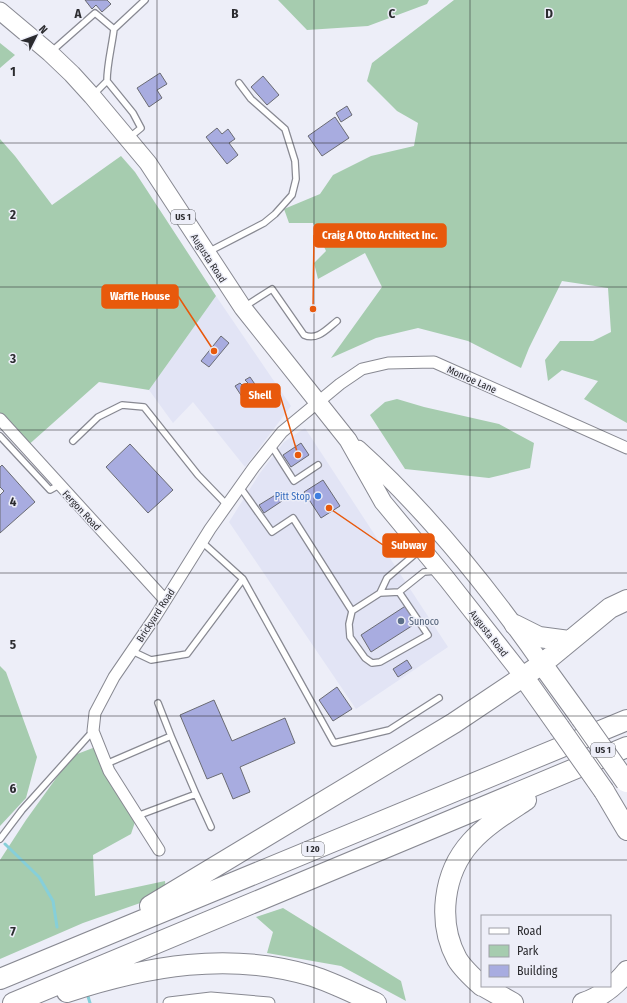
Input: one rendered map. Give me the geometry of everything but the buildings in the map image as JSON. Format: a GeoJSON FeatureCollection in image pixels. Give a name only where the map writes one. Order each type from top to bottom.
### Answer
{"type":"FeatureCollection","features":[{"type":"Feature","properties":{"kind":"highway"},"geometry":{"type":"LineString","coordinates":[[87,942],[254,845],[454,723],[542,664],[610,608],[627,600]]}},
{"type":"Feature","properties":{"kind":"highway"},"geometry":{"type":"LineString","coordinates":[[515,625],[538,637],[569,641]]}},
{"type":"Feature","properties":{"kind":"highway","name":"Augusta Road"},"geometry":{"type":"LineString","coordinates":[[542,664],[626,783]]}},
{"type":"Feature","properties":{"kind":"highway","name":"Augusta Road"},"geometry":{"type":"LineString","coordinates":[[523,676],[604,791],[627,830]]}},
{"type":"Feature","properties":{"kind":"highway","name":"I 20"},"geometry":{"type":"LineString","coordinates":[[0,979],[627,720]]}},
{"type":"Feature","properties":{"kind":"highway"},"geometry":{"type":"LineString","coordinates":[[13,1003],[128,954],[561,776],[627,747]]}},
{"type":"Feature","properties":{"kind":"highway"},"geometry":{"type":"LineString","coordinates":[[481,985],[457,959],[448,936],[444,915],[452,870],[461,854],[482,832],[561,776]]}},
{"type":"Feature","properties":{"kind":"highway"},"geometry":{"type":"LineString","coordinates":[[34,1003],[137,972],[192,963],[246,963],[311,976],[376,1003]]}},
{"type":"Feature","properties":{"kind":"highway"},"geometry":{"type":"LineString","coordinates":[[583,1003],[600,995],[615,985],[627,971]]}},
{"type":"Feature","properties":{"kind":"highway"},"geometry":{"type":"LineString","coordinates":[[484,987],[513,1003]]}},
{"type":"Feature","properties":{"kind":"main road","name":"Augusta Road"},"geometry":{"type":"LineString","coordinates":[[0,11],[50,53],[92,96],[148,163],[206,254],[243,308],[348,440],[383,502],[441,571],[523,676]]}},
{"type":"Feature","properties":{"kind":"main road","name":"Augusta Road"},"geometry":{"type":"LineString","coordinates":[[348,440],[393,480],[466,564],[515,625],[542,664]]}},
{"type":"Feature","properties":{"kind":"street","name":"Monroe Lane"},"geometry":{"type":"LineString","coordinates":[[319,403],[340,384],[362,369],[388,363],[434,362],[627,448]]}},
{"type":"Feature","properties":{"kind":"street","name":"Brickyard Road"},"geometry":{"type":"LineString","coordinates":[[159,850],[106,764],[93,731],[95,713],[132,650],[202,542],[240,487],[282,432],[319,403]]}},
{"type":"Feature","properties":{"kind":"street","name":"Fergon Road"},"geometry":{"type":"LineString","coordinates":[[0,420],[165,600]]}},
{"type":"Feature","properties":{"kind":"street"},"geometry":{"type":"LineString","coordinates":[[169,1003],[211,998],[269,1003]]}},
{"type":"Feature","properties":{"kind":"lane"},"geometry":{"type":"LineString","coordinates":[[128,139],[141,128],[133,113],[107,81],[107,69],[110,60],[114,29],[145,0]]}},
{"type":"Feature","properties":{"kind":"lane"},"geometry":{"type":"LineString","coordinates":[[50,53],[95,13],[114,29]]}},
{"type":"Feature","properties":{"kind":"lane"},"geometry":{"type":"LineString","coordinates":[[92,96],[107,81]]}},
{"type":"Feature","properties":{"kind":"lane"},"geometry":{"type":"LineString","coordinates":[[206,254],[264,223],[275,214],[292,195],[296,179],[295,161],[285,129],[251,99],[238,83]]}},
{"type":"Feature","properties":{"kind":"lane"},"geometry":{"type":"LineString","coordinates":[[243,308],[272,289],[304,335],[310,338],[318,336],[337,321]]}},
{"type":"Feature","properties":{"kind":"lane"},"geometry":{"type":"LineString","coordinates":[[73,441],[98,417],[122,405],[144,406],[198,475],[227,505]]}},
{"type":"Feature","properties":{"kind":"lane"},"geometry":{"type":"LineString","coordinates":[[0,436],[50,490],[59,485]]}},
{"type":"Feature","properties":{"kind":"lane"},"geometry":{"type":"LineString","coordinates":[[272,445],[294,480],[318,465]]}},
{"type":"Feature","properties":{"kind":"lane"},"geometry":{"type":"LineString","coordinates":[[240,487],[272,532],[293,518],[352,611]]}},
{"type":"Feature","properties":{"kind":"lane"},"geometry":{"type":"LineString","coordinates":[[380,593],[387,578],[414,555],[415,541]]}},
{"type":"Feature","properties":{"kind":"lane"},"geometry":{"type":"LineString","coordinates":[[202,542],[243,579],[334,743],[389,730],[439,698]]}},
{"type":"Feature","properties":{"kind":"lane"},"geometry":{"type":"LineString","coordinates":[[399,592],[428,635],[380,662],[372,663],[365,658],[350,637],[349,624],[352,611],[380,593],[399,592],[424,572],[441,571]]}},
{"type":"Feature","properties":{"kind":"lane"},"geometry":{"type":"LineString","coordinates":[[132,650],[151,660],[187,654],[243,579]]}},
{"type":"Feature","properties":{"kind":"lane"},"geometry":{"type":"LineString","coordinates":[[158,704],[211,827]]}},
{"type":"Feature","properties":{"kind":"lane"},"geometry":{"type":"LineString","coordinates":[[0,839],[22,810],[93,731]]}},
{"type":"Feature","properties":{"kind":"lane"},"geometry":{"type":"LineString","coordinates":[[106,764],[171,736]]}},
{"type":"Feature","properties":{"kind":"lane"},"geometry":{"type":"LineString","coordinates":[[137,816],[196,794]]}},
{"type":"Feature","properties":{"kind":"shaded area"},"geometry":{"type":"Polygon","coordinates":[[[216,296],[291,406],[245,467],[193,402],[173,423],[149,390],[216,296]]]}},
{"type":"Feature","properties":{"kind":"shaded area"},"geometry":{"type":"Polygon","coordinates":[[[305,428],[448,647],[356,709],[229,522],[260,473],[284,442],[305,428]]]}},
{"type":"Feature","properties":{"kind":"green space"},"geometry":{"type":"Polygon","coordinates":[[[278,0],[429,0],[427,4],[368,26],[307,30],[278,0]]]}},
{"type":"Feature","properties":{"kind":"green space"},"geometry":{"type":"Polygon","coordinates":[[[454,0],[627,0],[627,423],[584,399],[598,381],[562,370],[548,381],[545,360],[560,341],[593,341],[611,332],[608,288],[562,281],[529,348],[521,368],[468,341],[418,328],[376,338],[331,358],[382,287],[365,253],[318,279],[314,263],[326,251],[313,223],[289,223],[284,209],[320,194],[333,175],[371,156],[414,146],[418,123],[397,111],[367,81],[372,63],[454,0]]]}},
{"type":"Feature","properties":{"kind":"green space"},"geometry":{"type":"Polygon","coordinates":[[[0,43],[15,55],[0,68],[0,43]]]}},
{"type":"Feature","properties":{"kind":"green space"},"geometry":{"type":"Polygon","coordinates":[[[0,139],[15,156],[52,205],[121,156],[135,172],[216,296],[149,390],[99,382],[25,448],[0,419],[0,139]]]}},
{"type":"Feature","properties":{"kind":"green space"},"geometry":{"type":"Polygon","coordinates":[[[397,399],[424,407],[499,424],[534,443],[530,468],[489,478],[405,469],[370,415],[385,402],[397,399]]]}},
{"type":"Feature","properties":{"kind":"green space"},"geometry":{"type":"Polygon","coordinates":[[[0,666],[6,672],[37,757],[26,798],[0,826],[0,666]]]}},
{"type":"Feature","properties":{"kind":"green space"},"geometry":{"type":"Polygon","coordinates":[[[98,746],[137,816],[131,834],[93,855],[95,896],[165,881],[166,894],[83,923],[0,959],[0,860],[26,820],[72,756],[98,746]]]}},
{"type":"Feature","properties":{"kind":"green space"},"geometry":{"type":"Polygon","coordinates":[[[283,908],[401,981],[406,1001],[341,966],[267,953],[273,932],[256,917],[283,908]]]}},
{"type":"Feature","properties":{"kind":"waterway"},"geometry":{"type":"LineString","coordinates":[[5,844],[39,877],[53,901],[57,927]]}},
{"type":"Feature","properties":{"kind":"waterway"},"geometry":{"type":"LineString","coordinates":[[87,993],[90,1003]]}},
{"type":"Feature","properties":{"kind":"place","name":"Craig A Otto Architect Inc."},"geometry":{"type":"Point","coordinates":[313,309]}},
{"type":"Feature","properties":{"kind":"place","name":"Waffle House"},"geometry":{"type":"Point","coordinates":[214,351]}},
{"type":"Feature","properties":{"kind":"place","name":"Shell"},"geometry":{"type":"Point","coordinates":[298,455]}},
{"type":"Feature","properties":{"kind":"place","name":"Pitt Stop"},"geometry":{"type":"Point","coordinates":[318,496]}},
{"type":"Feature","properties":{"kind":"place","name":"Subway"},"geometry":{"type":"Point","coordinates":[329,508]}},
{"type":"Feature","properties":{"kind":"place","name":"Sunoco"},"geometry":{"type":"Point","coordinates":[401,621]}}]}
